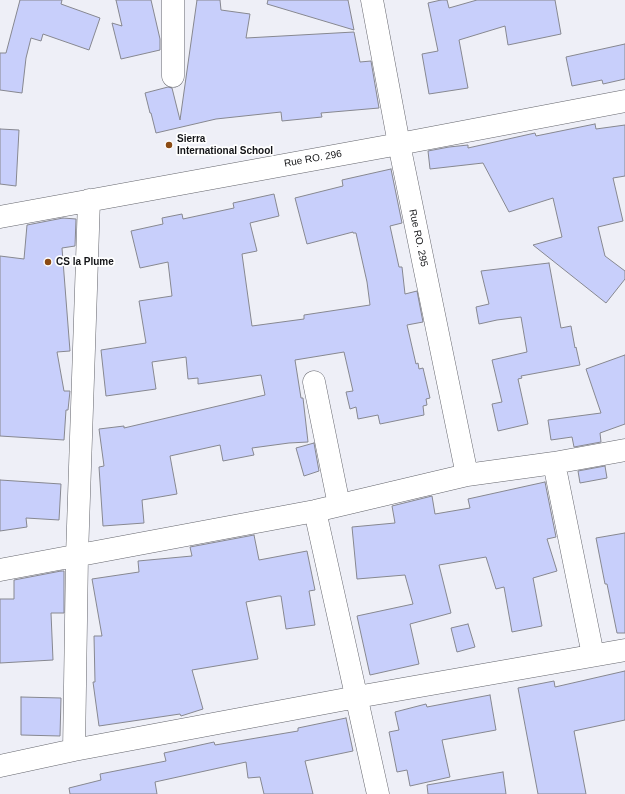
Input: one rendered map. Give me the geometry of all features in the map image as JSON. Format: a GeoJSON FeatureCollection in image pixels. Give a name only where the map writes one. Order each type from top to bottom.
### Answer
{"type":"FeatureCollection","features":[{"type":"Feature","properties":{"kind":"street"},"geometry":{"type":"LineString","coordinates":[[173,0],[173,76]]}},
{"type":"Feature","properties":{"kind":"street","name":"Rue RO. 295"},"geometry":{"type":"LineString","coordinates":[[372,0],[399,144],[467,475]]}},
{"type":"Feature","properties":{"kind":"street","name":"Rue RO. 296"},"geometry":{"type":"LineString","coordinates":[[0,217],[625,101]]}},
{"type":"Feature","properties":{"kind":"street"},"geometry":{"type":"LineString","coordinates":[[74,750],[77,556],[89,200]]}},
{"type":"Feature","properties":{"kind":"street"},"geometry":{"type":"LineString","coordinates":[[314,382],[339,505]]}},
{"type":"Feature","properties":{"kind":"street"},"geometry":{"type":"LineString","coordinates":[[0,570],[315,511],[467,475],[554,463],[625,450]]}},
{"type":"Feature","properties":{"kind":"street"},"geometry":{"type":"LineString","coordinates":[[554,463],[593,655]]}},
{"type":"Feature","properties":{"kind":"street"},"geometry":{"type":"LineString","coordinates":[[315,511],[378,794]]}},
{"type":"Feature","properties":{"kind":"street"},"geometry":{"type":"LineString","coordinates":[[0,766],[74,750],[357,697],[625,650]]}},
{"type":"Feature","properties":{"kind":"building"},"geometry":{"type":"Polygon","coordinates":[[[20,0],[62,0],[61,4],[100,18],[89,50],[43,34],[41,41],[31,38],[26,58],[22,93],[0,90],[0,53],[6,53],[20,0]]]}},
{"type":"Feature","properties":{"kind":"building"},"geometry":{"type":"Polygon","coordinates":[[[116,0],[151,0],[160,39],[160,50],[121,59],[112,23],[122,26],[116,0]]]}},
{"type":"Feature","properties":{"kind":"building"},"geometry":{"type":"Polygon","coordinates":[[[197,0],[220,0],[221,10],[250,14],[246,38],[354,32],[360,62],[371,61],[379,108],[321,113],[322,117],[282,121],[281,112],[216,119],[156,133],[145,93],[168,87],[172,88],[180,120],[197,0]]]}},
{"type":"Feature","properties":{"kind":"building"},"geometry":{"type":"Polygon","coordinates":[[[268,0],[348,0],[354,30],[267,4],[268,0]]]}},
{"type":"Feature","properties":{"kind":"building"},"geometry":{"type":"Polygon","coordinates":[[[447,0],[449,8],[477,0],[555,0],[561,34],[508,45],[505,26],[459,40],[468,88],[429,94],[422,54],[438,51],[428,3],[447,0]]]}},
{"type":"Feature","properties":{"kind":"building"},"geometry":{"type":"Polygon","coordinates":[[[625,44],[625,79],[603,84],[602,80],[572,86],[566,57],[625,44]]]}},
{"type":"Feature","properties":{"kind":"building"},"geometry":{"type":"Polygon","coordinates":[[[595,124],[596,129],[625,125],[625,176],[613,178],[623,221],[598,227],[605,256],[625,271],[625,279],[606,303],[533,245],[562,237],[553,198],[509,212],[483,163],[430,169],[428,151],[468,145],[468,148],[535,133],[536,136],[595,124]]]}},
{"type":"Feature","properties":{"kind":"building"},"geometry":{"type":"Polygon","coordinates":[[[0,129],[19,130],[16,186],[0,184],[0,129]]]}},
{"type":"Feature","properties":{"kind":"building"},"geometry":{"type":"Polygon","coordinates":[[[391,169],[402,223],[390,226],[399,267],[402,267],[405,294],[417,291],[423,322],[407,325],[416,364],[418,363],[419,369],[423,368],[430,398],[426,399],[427,405],[423,406],[424,415],[380,424],[378,415],[358,419],[356,407],[350,409],[346,392],[353,391],[344,352],[295,360],[301,398],[303,398],[308,442],[252,448],[254,455],[223,461],[220,445],[170,456],[177,494],[142,500],[144,523],[103,526],[99,467],[104,466],[99,429],[124,426],[124,428],[265,395],[261,375],[198,384],[198,378],[188,379],[186,357],[152,362],[156,389],[106,396],[101,350],[146,343],[139,301],[172,296],[168,262],[140,268],[131,231],[163,224],[162,218],[182,214],[183,219],[234,208],[233,203],[274,194],[279,216],[250,223],[257,251],[242,254],[252,326],[304,319],[304,315],[370,305],[367,282],[356,233],[353,232],[307,244],[295,198],[343,186],[342,180],[391,169]]]}},
{"type":"Feature","properties":{"kind":"building"},"geometry":{"type":"Polygon","coordinates":[[[63,218],[76,219],[75,246],[62,248],[70,351],[57,352],[64,391],[70,391],[68,410],[66,410],[64,440],[0,436],[0,256],[24,259],[27,225],[63,218]]]}},
{"type":"Feature","properties":{"kind":"building"},"geometry":{"type":"Polygon","coordinates":[[[549,263],[561,328],[571,326],[580,365],[521,376],[522,378],[518,379],[528,424],[498,431],[492,404],[502,402],[492,360],[527,352],[521,317],[479,324],[476,307],[489,304],[481,271],[549,263]]]}},
{"type":"Feature","properties":{"kind":"building"},"geometry":{"type":"Polygon","coordinates":[[[625,355],[625,424],[600,433],[601,442],[574,447],[572,437],[551,440],[548,420],[601,413],[586,369],[625,355]]]}},
{"type":"Feature","properties":{"kind":"building"},"geometry":{"type":"Polygon","coordinates":[[[314,443],[319,471],[304,476],[296,448],[314,443]]]}},
{"type":"Feature","properties":{"kind":"building"},"geometry":{"type":"Polygon","coordinates":[[[605,466],[607,478],[580,483],[578,471],[605,466]]]}},
{"type":"Feature","properties":{"kind":"building"},"geometry":{"type":"Polygon","coordinates":[[[0,480],[61,484],[59,520],[26,518],[27,527],[0,531],[0,480]]]}},
{"type":"Feature","properties":{"kind":"building"},"geometry":{"type":"Polygon","coordinates":[[[545,482],[556,537],[547,539],[557,571],[533,578],[542,626],[512,632],[504,587],[496,589],[486,557],[439,565],[451,613],[410,624],[419,664],[370,675],[357,616],[413,604],[405,575],[357,579],[352,527],[395,523],[392,506],[432,496],[435,514],[470,508],[468,499],[545,482]]]}},
{"type":"Feature","properties":{"kind":"building"},"geometry":{"type":"Polygon","coordinates":[[[625,533],[625,633],[617,633],[596,538],[625,533]]]}},
{"type":"Feature","properties":{"kind":"building"},"geometry":{"type":"Polygon","coordinates":[[[254,535],[259,560],[307,551],[315,590],[309,591],[315,625],[286,629],[281,596],[246,602],[258,659],[192,670],[203,709],[181,716],[180,714],[99,726],[93,682],[95,682],[94,636],[102,636],[92,579],[139,572],[138,561],[192,556],[190,547],[254,535]]]}},
{"type":"Feature","properties":{"kind":"building"},"geometry":{"type":"Polygon","coordinates":[[[64,571],[64,613],[51,613],[53,660],[0,663],[0,599],[14,599],[14,580],[64,571]]]}},
{"type":"Feature","properties":{"kind":"building"},"geometry":{"type":"Polygon","coordinates":[[[468,624],[475,647],[457,652],[451,628],[468,624]]]}},
{"type":"Feature","properties":{"kind":"building"},"geometry":{"type":"Polygon","coordinates":[[[625,671],[625,720],[574,731],[586,794],[538,794],[518,688],[554,681],[555,687],[625,671]]]}},
{"type":"Feature","properties":{"kind":"building"},"geometry":{"type":"Polygon","coordinates":[[[490,695],[496,730],[442,740],[450,777],[410,786],[407,770],[397,772],[389,732],[399,730],[395,712],[426,704],[427,707],[490,695]]]}},
{"type":"Feature","properties":{"kind":"building"},"geometry":{"type":"Polygon","coordinates":[[[21,697],[61,698],[60,736],[21,735],[21,697]]]}},
{"type":"Feature","properties":{"kind":"building"},"geometry":{"type":"Polygon","coordinates":[[[346,718],[353,751],[305,761],[313,794],[264,794],[260,777],[248,778],[246,762],[155,782],[157,794],[70,794],[69,788],[101,780],[100,774],[166,761],[164,753],[214,742],[215,745],[298,731],[298,728],[346,718]]]}},
{"type":"Feature","properties":{"kind":"building"},"geometry":{"type":"Polygon","coordinates":[[[503,772],[506,794],[428,794],[427,785],[503,772]]]}},
{"type":"Feature","properties":{"kind":"place","name":"Sierra International School"},"geometry":{"type":"Point","coordinates":[169,145]}},
{"type":"Feature","properties":{"kind":"place","name":"CS la Plume"},"geometry":{"type":"Point","coordinates":[48,262]}}]}
